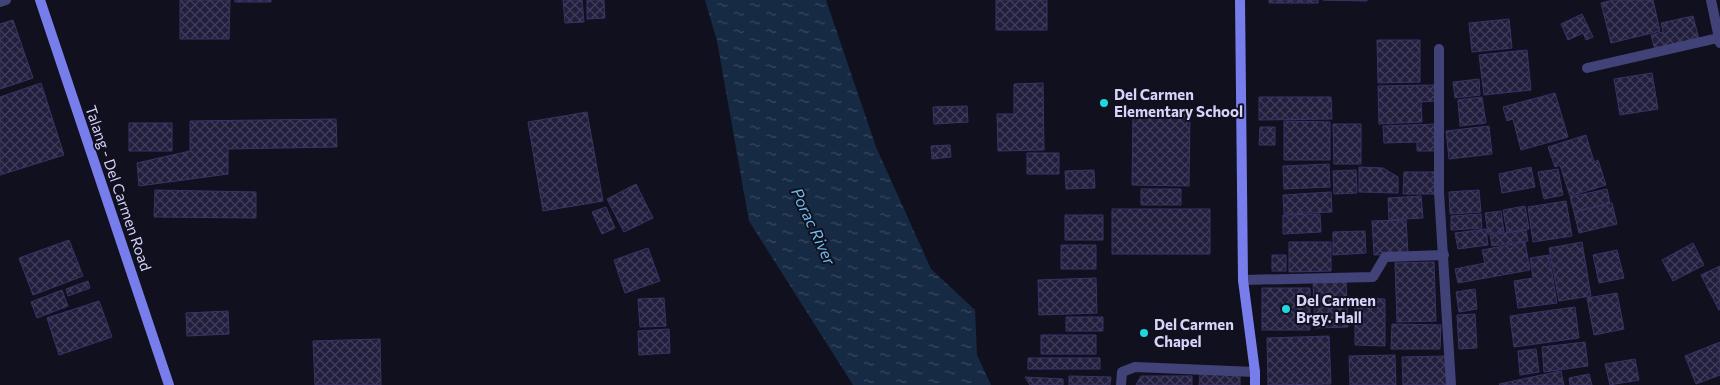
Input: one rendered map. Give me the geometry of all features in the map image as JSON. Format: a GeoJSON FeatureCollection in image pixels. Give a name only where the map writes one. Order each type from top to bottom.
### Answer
{"type":"FeatureCollection","features":[{"type":"Feature","properties":{"kind":"street"},"geometry":{"type":"LineString","coordinates":[[0,2],[6,0]]}},
{"type":"Feature","properties":{"kind":"street","name":"Talang - Del Carmen Road"},"geometry":{"type":"LineString","coordinates":[[40,0],[170,385]]}},
{"type":"Feature","properties":{"kind":"street"},"geometry":{"type":"LineString","coordinates":[[1240,0],[1243,280],[1255,385]]}},
{"type":"Feature","properties":{"kind":"street"},"geometry":{"type":"LineString","coordinates":[[1587,68],[1719,41],[1711,0]]}},
{"type":"Feature","properties":{"kind":"street"},"geometry":{"type":"LineString","coordinates":[[1439,49],[1439,192],[1451,385]]}},
{"type":"Feature","properties":{"kind":"street"},"geometry":{"type":"LineString","coordinates":[[1243,280],[1373,277],[1384,257],[1444,255]]}},
{"type":"Feature","properties":{"kind":"street"},"geometry":{"type":"LineString","coordinates":[[1121,385],[1122,372],[1135,367],[1255,372]]}},
{"type":"Feature","properties":{"kind":"water","name":"Porac River"},"geometry":{"type":"Polygon","coordinates":[[[705,0],[826,0],[876,147],[931,269],[975,310],[977,355],[991,385],[853,385],[749,221],[717,41],[705,0]]]}},
{"type":"Feature","properties":{"kind":"building"},"geometry":{"type":"Polygon","coordinates":[[[180,0],[230,0],[229,39],[180,39],[180,0]]]}},
{"type":"Feature","properties":{"kind":"building"},"geometry":{"type":"Polygon","coordinates":[[[235,0],[271,0],[271,2],[235,2],[235,0]]]}},
{"type":"Feature","properties":{"kind":"building"},"geometry":{"type":"Polygon","coordinates":[[[563,0],[582,0],[584,22],[565,23],[563,0]]]}},
{"type":"Feature","properties":{"kind":"building"},"geometry":{"type":"Polygon","coordinates":[[[587,0],[604,0],[605,18],[587,19],[587,0]]]}},
{"type":"Feature","properties":{"kind":"building"},"geometry":{"type":"Polygon","coordinates":[[[996,0],[1047,0],[1047,30],[996,30],[996,0]]]}},
{"type":"Feature","properties":{"kind":"building"},"geometry":{"type":"Polygon","coordinates":[[[1269,0],[1318,0],[1318,3],[1269,3],[1269,0]]]}},
{"type":"Feature","properties":{"kind":"building"},"geometry":{"type":"Polygon","coordinates":[[[1323,0],[1367,0],[1367,1],[1323,0]]]}},
{"type":"Feature","properties":{"kind":"building"},"geometry":{"type":"Polygon","coordinates":[[[1613,0],[1653,0],[1660,31],[1611,43],[1601,3],[1613,0]]]}},
{"type":"Feature","properties":{"kind":"building"},"geometry":{"type":"Polygon","coordinates":[[[1582,14],[1593,37],[1586,40],[1583,33],[1568,40],[1561,24],[1582,14]]]}},
{"type":"Feature","properties":{"kind":"building"},"geometry":{"type":"Polygon","coordinates":[[[1693,16],[1699,39],[1655,50],[1651,35],[1663,32],[1661,23],[1693,16]]]}},
{"type":"Feature","properties":{"kind":"building"},"geometry":{"type":"Polygon","coordinates":[[[1509,19],[1512,48],[1472,52],[1469,23],[1509,19]]]}},
{"type":"Feature","properties":{"kind":"building"},"geometry":{"type":"Polygon","coordinates":[[[13,20],[33,78],[0,89],[0,24],[13,20]]]}},
{"type":"Feature","properties":{"kind":"building"},"geometry":{"type":"Polygon","coordinates":[[[1377,40],[1420,40],[1420,82],[1378,83],[1377,40]]]}},
{"type":"Feature","properties":{"kind":"building"},"geometry":{"type":"Polygon","coordinates":[[[1527,50],[1531,90],[1484,95],[1479,55],[1527,50]]]}},
{"type":"Feature","properties":{"kind":"building"},"geometry":{"type":"Polygon","coordinates":[[[1652,73],[1658,109],[1620,115],[1614,79],[1652,73]]]}},
{"type":"Feature","properties":{"kind":"building"},"geometry":{"type":"Polygon","coordinates":[[[1479,79],[1480,95],[1455,98],[1453,82],[1479,79]]]}},
{"type":"Feature","properties":{"kind":"building"},"geometry":{"type":"Polygon","coordinates":[[[41,83],[64,155],[0,175],[0,97],[41,83]]]}},
{"type":"Feature","properties":{"kind":"building"},"geometry":{"type":"Polygon","coordinates":[[[1043,83],[1044,150],[998,151],[997,114],[1014,114],[1014,84],[1043,83]]]}},
{"type":"Feature","properties":{"kind":"building"},"geometry":{"type":"Polygon","coordinates":[[[1434,85],[1435,101],[1421,102],[1422,122],[1379,124],[1378,86],[1434,85]]]}},
{"type":"Feature","properties":{"kind":"building"},"geometry":{"type":"Polygon","coordinates":[[[1555,93],[1568,137],[1521,150],[1513,119],[1507,121],[1503,107],[1555,93]]]}},
{"type":"Feature","properties":{"kind":"building"},"geometry":{"type":"Polygon","coordinates":[[[1259,97],[1331,97],[1332,119],[1259,120],[1259,97]]]}},
{"type":"Feature","properties":{"kind":"building"},"geometry":{"type":"Polygon","coordinates":[[[1482,97],[1486,123],[1460,126],[1458,100],[1482,97]]]}},
{"type":"Feature","properties":{"kind":"building"},"geometry":{"type":"Polygon","coordinates":[[[967,106],[968,122],[934,124],[933,107],[967,106]]]}},
{"type":"Feature","properties":{"kind":"building"},"geometry":{"type":"Polygon","coordinates":[[[1133,111],[1190,112],[1189,186],[1132,185],[1133,111]]]}},
{"type":"Feature","properties":{"kind":"building"},"geometry":{"type":"Polygon","coordinates":[[[587,112],[603,201],[543,211],[528,122],[587,112]]]}},
{"type":"Feature","properties":{"kind":"building"},"geometry":{"type":"Polygon","coordinates":[[[336,119],[337,147],[228,149],[228,174],[139,186],[137,163],[190,151],[190,121],[336,119]]]}},
{"type":"Feature","properties":{"kind":"building"},"geometry":{"type":"Polygon","coordinates":[[[1284,121],[1330,122],[1330,160],[1284,160],[1284,121]]]}},
{"type":"Feature","properties":{"kind":"building"},"geometry":{"type":"Polygon","coordinates":[[[129,123],[172,123],[172,151],[129,151],[129,123]]]}},
{"type":"Feature","properties":{"kind":"building"},"geometry":{"type":"Polygon","coordinates":[[[1333,124],[1361,124],[1361,164],[1334,164],[1333,124]]]}},
{"type":"Feature","properties":{"kind":"building"},"geometry":{"type":"Polygon","coordinates":[[[1436,124],[1436,151],[1417,151],[1417,142],[1384,143],[1383,126],[1436,124]]]}},
{"type":"Feature","properties":{"kind":"building"},"geometry":{"type":"Polygon","coordinates":[[[1489,126],[1492,154],[1449,159],[1446,131],[1489,126]]]}},
{"type":"Feature","properties":{"kind":"building"},"geometry":{"type":"Polygon","coordinates":[[[1260,127],[1275,127],[1275,145],[1259,145],[1260,127]]]}},
{"type":"Feature","properties":{"kind":"building"},"geometry":{"type":"Polygon","coordinates":[[[1586,135],[1594,162],[1598,160],[1606,185],[1570,196],[1560,165],[1555,167],[1548,147],[1586,135]]]}},
{"type":"Feature","properties":{"kind":"building"},"geometry":{"type":"Polygon","coordinates":[[[950,145],[951,157],[932,159],[931,146],[950,145]]]}},
{"type":"Feature","properties":{"kind":"building"},"geometry":{"type":"Polygon","coordinates":[[[1027,153],[1059,153],[1059,174],[1027,174],[1027,153]]]}},
{"type":"Feature","properties":{"kind":"building"},"geometry":{"type":"Polygon","coordinates":[[[1329,164],[1330,187],[1284,189],[1283,166],[1329,164]]]}},
{"type":"Feature","properties":{"kind":"building"},"geometry":{"type":"Polygon","coordinates":[[[1359,167],[1383,168],[1398,177],[1398,193],[1359,192],[1359,167]]]}},
{"type":"Feature","properties":{"kind":"building"},"geometry":{"type":"Polygon","coordinates":[[[1531,167],[1535,187],[1502,193],[1499,174],[1531,167]]]}},
{"type":"Feature","properties":{"kind":"building"},"geometry":{"type":"Polygon","coordinates":[[[1558,169],[1563,195],[1544,199],[1538,172],[1558,169]]]}},
{"type":"Feature","properties":{"kind":"building"},"geometry":{"type":"Polygon","coordinates":[[[1094,170],[1095,188],[1066,189],[1065,171],[1094,170]]]}},
{"type":"Feature","properties":{"kind":"building"},"geometry":{"type":"Polygon","coordinates":[[[1356,170],[1357,193],[1334,194],[1333,171],[1356,170]]]}},
{"type":"Feature","properties":{"kind":"building"},"geometry":{"type":"Polygon","coordinates":[[[1404,172],[1438,172],[1438,194],[1403,194],[1404,172]]]}},
{"type":"Feature","properties":{"kind":"building"},"geometry":{"type":"Polygon","coordinates":[[[636,184],[653,218],[624,232],[607,199],[636,184]]]}},
{"type":"Feature","properties":{"kind":"building"},"geometry":{"type":"Polygon","coordinates":[[[1141,189],[1181,189],[1181,205],[1141,205],[1141,189]]]}},
{"type":"Feature","properties":{"kind":"building"},"geometry":{"type":"Polygon","coordinates":[[[1607,189],[1610,203],[1574,212],[1570,197],[1607,189]]]}},
{"type":"Feature","properties":{"kind":"building"},"geometry":{"type":"Polygon","coordinates":[[[155,190],[256,192],[256,218],[154,217],[155,190]]]}},
{"type":"Feature","properties":{"kind":"building"},"geometry":{"type":"Polygon","coordinates":[[[1479,190],[1481,212],[1450,214],[1449,192],[1479,190]]]}},
{"type":"Feature","properties":{"kind":"building"},"geometry":{"type":"Polygon","coordinates":[[[1331,192],[1332,212],[1284,214],[1283,195],[1331,192]]]}},
{"type":"Feature","properties":{"kind":"building"},"geometry":{"type":"Polygon","coordinates":[[[1421,196],[1423,218],[1389,220],[1388,198],[1421,196]]]}},
{"type":"Feature","properties":{"kind":"building"},"geometry":{"type":"Polygon","coordinates":[[[1566,201],[1572,236],[1533,242],[1528,207],[1566,201]]]}},
{"type":"Feature","properties":{"kind":"building"},"geometry":{"type":"Polygon","coordinates":[[[1612,203],[1617,224],[1579,233],[1574,212],[1612,203]]]}},
{"type":"Feature","properties":{"kind":"building"},"geometry":{"type":"Polygon","coordinates":[[[1525,206],[1529,229],[1507,232],[1503,210],[1525,206]]]}},
{"type":"Feature","properties":{"kind":"building"},"geometry":{"type":"Polygon","coordinates":[[[606,207],[615,228],[602,234],[592,212],[606,207]]]}},
{"type":"Feature","properties":{"kind":"building"},"geometry":{"type":"Polygon","coordinates":[[[1112,209],[1210,209],[1210,254],[1112,254],[1112,209]]]}},
{"type":"Feature","properties":{"kind":"building"},"geometry":{"type":"Polygon","coordinates":[[[1501,211],[1504,232],[1488,234],[1485,213],[1501,211]]]}},
{"type":"Feature","properties":{"kind":"building"},"geometry":{"type":"Polygon","coordinates":[[[1320,214],[1321,232],[1283,234],[1283,215],[1320,214]]]}},
{"type":"Feature","properties":{"kind":"building"},"geometry":{"type":"Polygon","coordinates":[[[1481,214],[1482,228],[1451,230],[1451,216],[1481,214]]]}},
{"type":"Feature","properties":{"kind":"building"},"geometry":{"type":"Polygon","coordinates":[[[1065,215],[1103,215],[1103,240],[1065,240],[1065,215]]]}},
{"type":"Feature","properties":{"kind":"building"},"geometry":{"type":"Polygon","coordinates":[[[1406,220],[1408,253],[1374,255],[1372,221],[1406,220]]]}},
{"type":"Feature","properties":{"kind":"building"},"geometry":{"type":"Polygon","coordinates":[[[1486,229],[1488,245],[1458,249],[1455,233],[1486,229]]]}},
{"type":"Feature","properties":{"kind":"building"},"geometry":{"type":"Polygon","coordinates":[[[1526,230],[1528,241],[1492,246],[1490,235],[1526,230]]]}},
{"type":"Feature","properties":{"kind":"building"},"geometry":{"type":"Polygon","coordinates":[[[1365,231],[1366,253],[1333,255],[1333,232],[1365,231]]]}},
{"type":"Feature","properties":{"kind":"building"},"geometry":{"type":"Polygon","coordinates":[[[69,240],[83,276],[33,295],[19,258],[69,240]]]}},
{"type":"Feature","properties":{"kind":"building"},"geometry":{"type":"Polygon","coordinates":[[[1289,242],[1331,242],[1331,271],[1289,272],[1289,242]]]}},
{"type":"Feature","properties":{"kind":"building"},"geometry":{"type":"Polygon","coordinates":[[[1525,242],[1530,270],[1458,283],[1455,269],[1485,263],[1482,250],[1525,242]]]}},
{"type":"Feature","properties":{"kind":"building"},"geometry":{"type":"Polygon","coordinates":[[[1582,242],[1591,296],[1559,301],[1549,248],[1582,242]]]}},
{"type":"Feature","properties":{"kind":"building"},"geometry":{"type":"Polygon","coordinates":[[[1693,243],[1704,265],[1673,281],[1662,260],[1693,243]]]}},
{"type":"Feature","properties":{"kind":"building"},"geometry":{"type":"Polygon","coordinates":[[[1061,245],[1096,245],[1096,269],[1061,269],[1061,245]]]}},
{"type":"Feature","properties":{"kind":"building"},"geometry":{"type":"Polygon","coordinates":[[[648,248],[660,281],[625,293],[614,260],[648,248]]]}},
{"type":"Feature","properties":{"kind":"building"},"geometry":{"type":"Polygon","coordinates":[[[1617,250],[1624,278],[1599,283],[1593,255],[1617,250]]]}},
{"type":"Feature","properties":{"kind":"building"},"geometry":{"type":"Polygon","coordinates":[[[1272,255],[1286,255],[1286,271],[1272,271],[1272,255]]]}},
{"type":"Feature","properties":{"kind":"building"},"geometry":{"type":"Polygon","coordinates":[[[1549,255],[1557,303],[1518,308],[1514,281],[1533,278],[1530,258],[1549,255]]]}},
{"type":"Feature","properties":{"kind":"building"},"geometry":{"type":"Polygon","coordinates":[[[1434,262],[1436,321],[1397,322],[1395,263],[1434,262]]]}},
{"type":"Feature","properties":{"kind":"building"},"geometry":{"type":"Polygon","coordinates":[[[1720,266],[1720,309],[1719,310],[1701,275],[1720,266]]]}},
{"type":"Feature","properties":{"kind":"building"},"geometry":{"type":"Polygon","coordinates":[[[1096,278],[1097,313],[1039,315],[1038,280],[1096,278]]]}},
{"type":"Feature","properties":{"kind":"building"},"geometry":{"type":"Polygon","coordinates":[[[88,281],[90,288],[68,296],[66,289],[88,281]]]}},
{"type":"Feature","properties":{"kind":"building"},"geometry":{"type":"Polygon","coordinates":[[[1346,281],[1348,327],[1315,328],[1313,282],[1346,281]]]}},
{"type":"Feature","properties":{"kind":"building","name":"Del Carmen Brgy. Hall"},"geometry":{"type":"Polygon","coordinates":[[[1262,288],[1310,288],[1310,330],[1262,330],[1262,288]]]}},
{"type":"Feature","properties":{"kind":"building"},"geometry":{"type":"Polygon","coordinates":[[[1475,289],[1477,309],[1459,312],[1456,292],[1475,289]]]}},
{"type":"Feature","properties":{"kind":"building"},"geometry":{"type":"Polygon","coordinates":[[[62,290],[68,306],[37,318],[31,302],[62,290]]]}},
{"type":"Feature","properties":{"kind":"building"},"geometry":{"type":"Polygon","coordinates":[[[1617,293],[1624,329],[1594,335],[1587,298],[1617,293]]]}},
{"type":"Feature","properties":{"kind":"building"},"geometry":{"type":"Polygon","coordinates":[[[664,298],[666,326],[640,327],[638,299],[664,298]]]}},
{"type":"Feature","properties":{"kind":"building"},"geometry":{"type":"Polygon","coordinates":[[[1355,298],[1385,299],[1385,346],[1355,345],[1355,298]]]}},
{"type":"Feature","properties":{"kind":"building"},"geometry":{"type":"Polygon","coordinates":[[[99,301],[112,337],[59,355],[47,318],[99,301]]]}},
{"type":"Feature","properties":{"kind":"building"},"geometry":{"type":"Polygon","coordinates":[[[1575,307],[1579,338],[1514,347],[1510,316],[1575,307]]]}},
{"type":"Feature","properties":{"kind":"building"},"geometry":{"type":"Polygon","coordinates":[[[228,311],[229,334],[187,336],[186,313],[228,311]]]}},
{"type":"Feature","properties":{"kind":"building"},"geometry":{"type":"Polygon","coordinates":[[[1475,314],[1477,348],[1459,349],[1457,315],[1475,314]]]}},
{"type":"Feature","properties":{"kind":"building"},"geometry":{"type":"Polygon","coordinates":[[[1066,317],[1103,317],[1103,331],[1066,331],[1066,317]]]}},
{"type":"Feature","properties":{"kind":"building"},"geometry":{"type":"Polygon","coordinates":[[[1392,324],[1441,325],[1440,349],[1391,349],[1392,324]]]}},
{"type":"Feature","properties":{"kind":"building"},"geometry":{"type":"Polygon","coordinates":[[[669,329],[670,353],[639,355],[638,331],[669,329]]]}},
{"type":"Feature","properties":{"kind":"building"},"geometry":{"type":"Polygon","coordinates":[[[1041,335],[1096,335],[1096,354],[1041,354],[1041,335]]]}},
{"type":"Feature","properties":{"kind":"building"},"geometry":{"type":"Polygon","coordinates":[[[1329,336],[1331,384],[1268,385],[1267,338],[1329,336]]]}},
{"type":"Feature","properties":{"kind":"building"},"geometry":{"type":"Polygon","coordinates":[[[380,339],[381,385],[315,385],[313,341],[380,339]]]}},
{"type":"Feature","properties":{"kind":"building"},"geometry":{"type":"Polygon","coordinates":[[[1585,342],[1588,366],[1544,372],[1542,347],[1585,342]]]}},
{"type":"Feature","properties":{"kind":"building"},"geometry":{"type":"Polygon","coordinates":[[[1720,342],[1720,375],[1696,384],[1685,356],[1720,342]]]}},
{"type":"Feature","properties":{"kind":"building"},"geometry":{"type":"Polygon","coordinates":[[[1536,349],[1539,372],[1520,375],[1518,351],[1536,349]]]}},
{"type":"Feature","properties":{"kind":"building"},"geometry":{"type":"Polygon","coordinates":[[[1395,355],[1396,385],[1350,385],[1349,356],[1395,355]]]}},
{"type":"Feature","properties":{"kind":"building"},"geometry":{"type":"Polygon","coordinates":[[[1446,356],[1447,385],[1403,385],[1402,357],[1446,356]]]}},
{"type":"Feature","properties":{"kind":"building"},"geometry":{"type":"Polygon","coordinates":[[[1028,358],[1100,358],[1100,369],[1028,369],[1028,358]]]}},
{"type":"Feature","properties":{"kind":"building"},"geometry":{"type":"Polygon","coordinates":[[[1635,359],[1639,380],[1610,385],[1605,364],[1635,359]]]}},
{"type":"Feature","properties":{"kind":"building"},"geometry":{"type":"Polygon","coordinates":[[[1561,371],[1564,385],[1499,384],[1561,371]]]}},
{"type":"Feature","properties":{"kind":"building"},"geometry":{"type":"Polygon","coordinates":[[[1200,374],[1240,375],[1240,385],[1199,385],[1200,374]]]}},
{"type":"Feature","properties":{"kind":"building"},"geometry":{"type":"Polygon","coordinates":[[[1589,374],[1592,385],[1570,385],[1569,378],[1589,374]]]}},
{"type":"Feature","properties":{"kind":"building"},"geometry":{"type":"Polygon","coordinates":[[[1069,376],[1111,377],[1110,385],[1069,385],[1069,376]]]}},
{"type":"Feature","properties":{"kind":"building"},"geometry":{"type":"Polygon","coordinates":[[[1141,376],[1192,376],[1192,385],[1136,385],[1141,376]]]}},
{"type":"Feature","properties":{"kind":"building"},"geometry":{"type":"Polygon","coordinates":[[[1025,377],[1063,379],[1063,385],[1030,385],[1025,377]]]}},
{"type":"Feature","properties":{"kind":"place","name":"Del Carmen Elementary School"},"geometry":{"type":"Point","coordinates":[1104,103]}},
{"type":"Feature","properties":{"kind":"place","name":"Del Carmen Brgy. Hall"},"geometry":{"type":"Point","coordinates":[1286,309]}},
{"type":"Feature","properties":{"kind":"place","name":"Del Carmen Chapel"},"geometry":{"type":"Point","coordinates":[1144,333]}}]}
